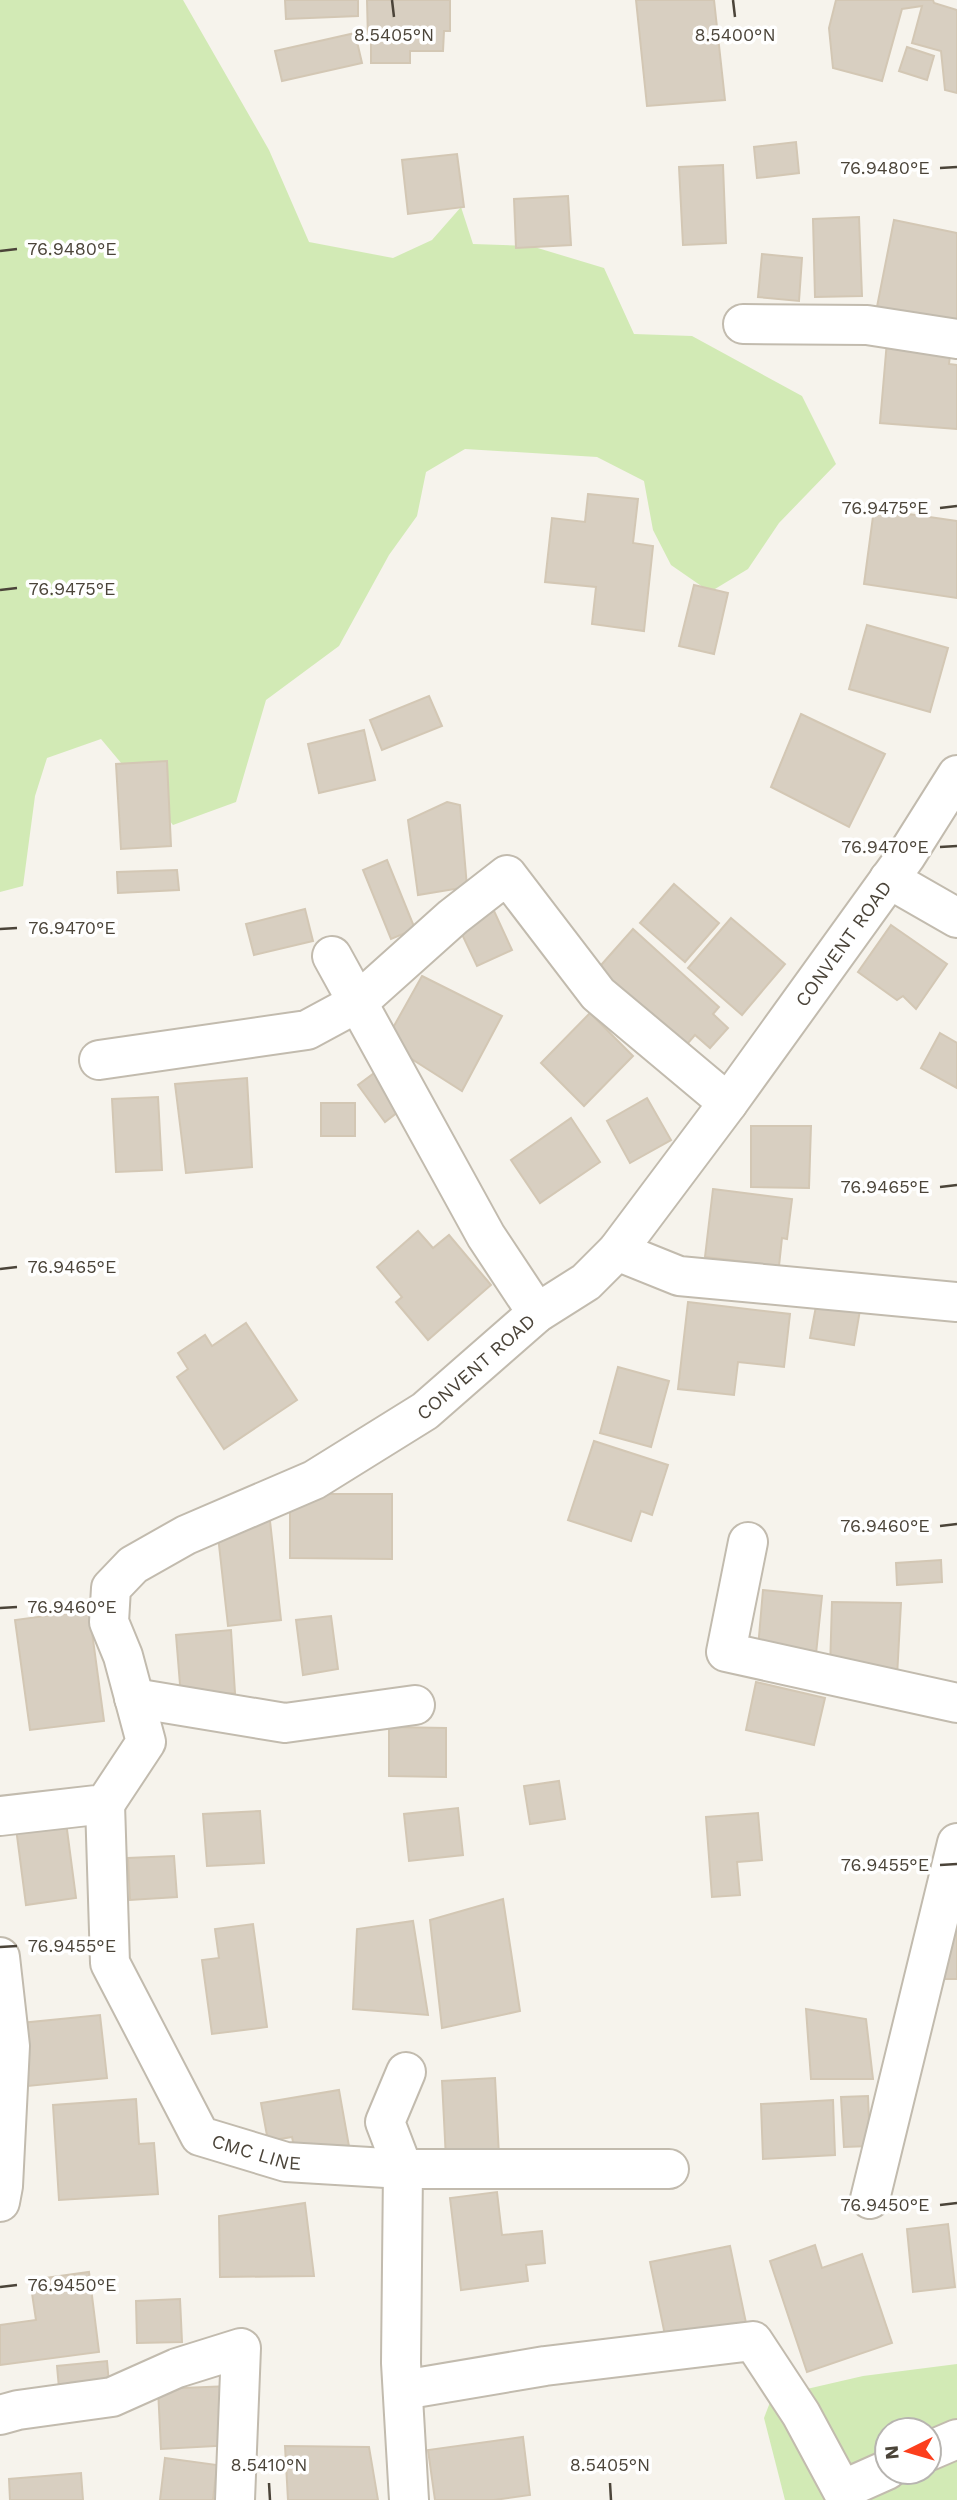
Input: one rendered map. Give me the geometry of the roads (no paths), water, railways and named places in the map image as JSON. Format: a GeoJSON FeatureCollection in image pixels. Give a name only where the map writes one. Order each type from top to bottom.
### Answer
{"type":"FeatureCollection","features":[{"type":"Feature","properties":{"kind":"street"},"geometry":{"type":"LineString","coordinates":[[743,324],[867,325],[957,339]]}},
{"type":"Feature","properties":{"kind":"street","name":"CONVENT ROAD"},"geometry":{"type":"LineString","coordinates":[[105,1804],[146,1742],[123,1656],[109,1622],[111,1588],[133,1565],[186,1535],[314,1480],[425,1411],[537,1313],[586,1282],[617,1251],[728,1103],[889,879],[957,775]]}},
{"type":"Feature","properties":{"kind":"street"},"geometry":{"type":"LineString","coordinates":[[99,1060],[307,1030],[358,1003],[453,917],[507,875],[598,994],[728,1103]]}},
{"type":"Feature","properties":{"kind":"street"},"geometry":{"type":"LineString","coordinates":[[889,879],[957,918]]}},
{"type":"Feature","properties":{"kind":"street"},"geometry":{"type":"LineString","coordinates":[[332,956],[486,1236],[537,1313]]}},
{"type":"Feature","properties":{"kind":"street"},"geometry":{"type":"LineString","coordinates":[[617,1251],[679,1276],[957,1302]]}},
{"type":"Feature","properties":{"kind":"street"},"geometry":{"type":"LineString","coordinates":[[748,1542],[726,1652],[957,1703]]}},
{"type":"Feature","properties":{"kind":"street"},"geometry":{"type":"LineString","coordinates":[[134,1698],[285,1723],[415,1705]]}},
{"type":"Feature","properties":{"kind":"street"},"geometry":{"type":"LineString","coordinates":[[0,1816],[105,1804]]}},
{"type":"Feature","properties":{"kind":"street","name":"CMC LINE"},"geometry":{"type":"LineString","coordinates":[[105,1804],[110,1963],[200,2136],[286,2162],[403,2169],[669,2169]]}},
{"type":"Feature","properties":{"kind":"street"},"geometry":{"type":"LineString","coordinates":[[870,2199],[957,1843]]}},
{"type":"Feature","properties":{"kind":"street"},"geometry":{"type":"LineString","coordinates":[[0,1957],[10,2046],[4,2186],[0,2202]]}},
{"type":"Feature","properties":{"kind":"street"},"geometry":{"type":"LineString","coordinates":[[406,2072],[385,2122],[403,2169],[403,2390],[409,2500]]}},
{"type":"Feature","properties":{"kind":"street"},"geometry":{"type":"LineString","coordinates":[[403,2390],[545,2366],[754,2341],[801,2414],[842,2490],[873,2476]]}},
{"type":"Feature","properties":{"kind":"street"},"geometry":{"type":"LineString","coordinates":[[0,2415],[112,2397],[177,2368],[241,2348],[234,2500]]}}]}
